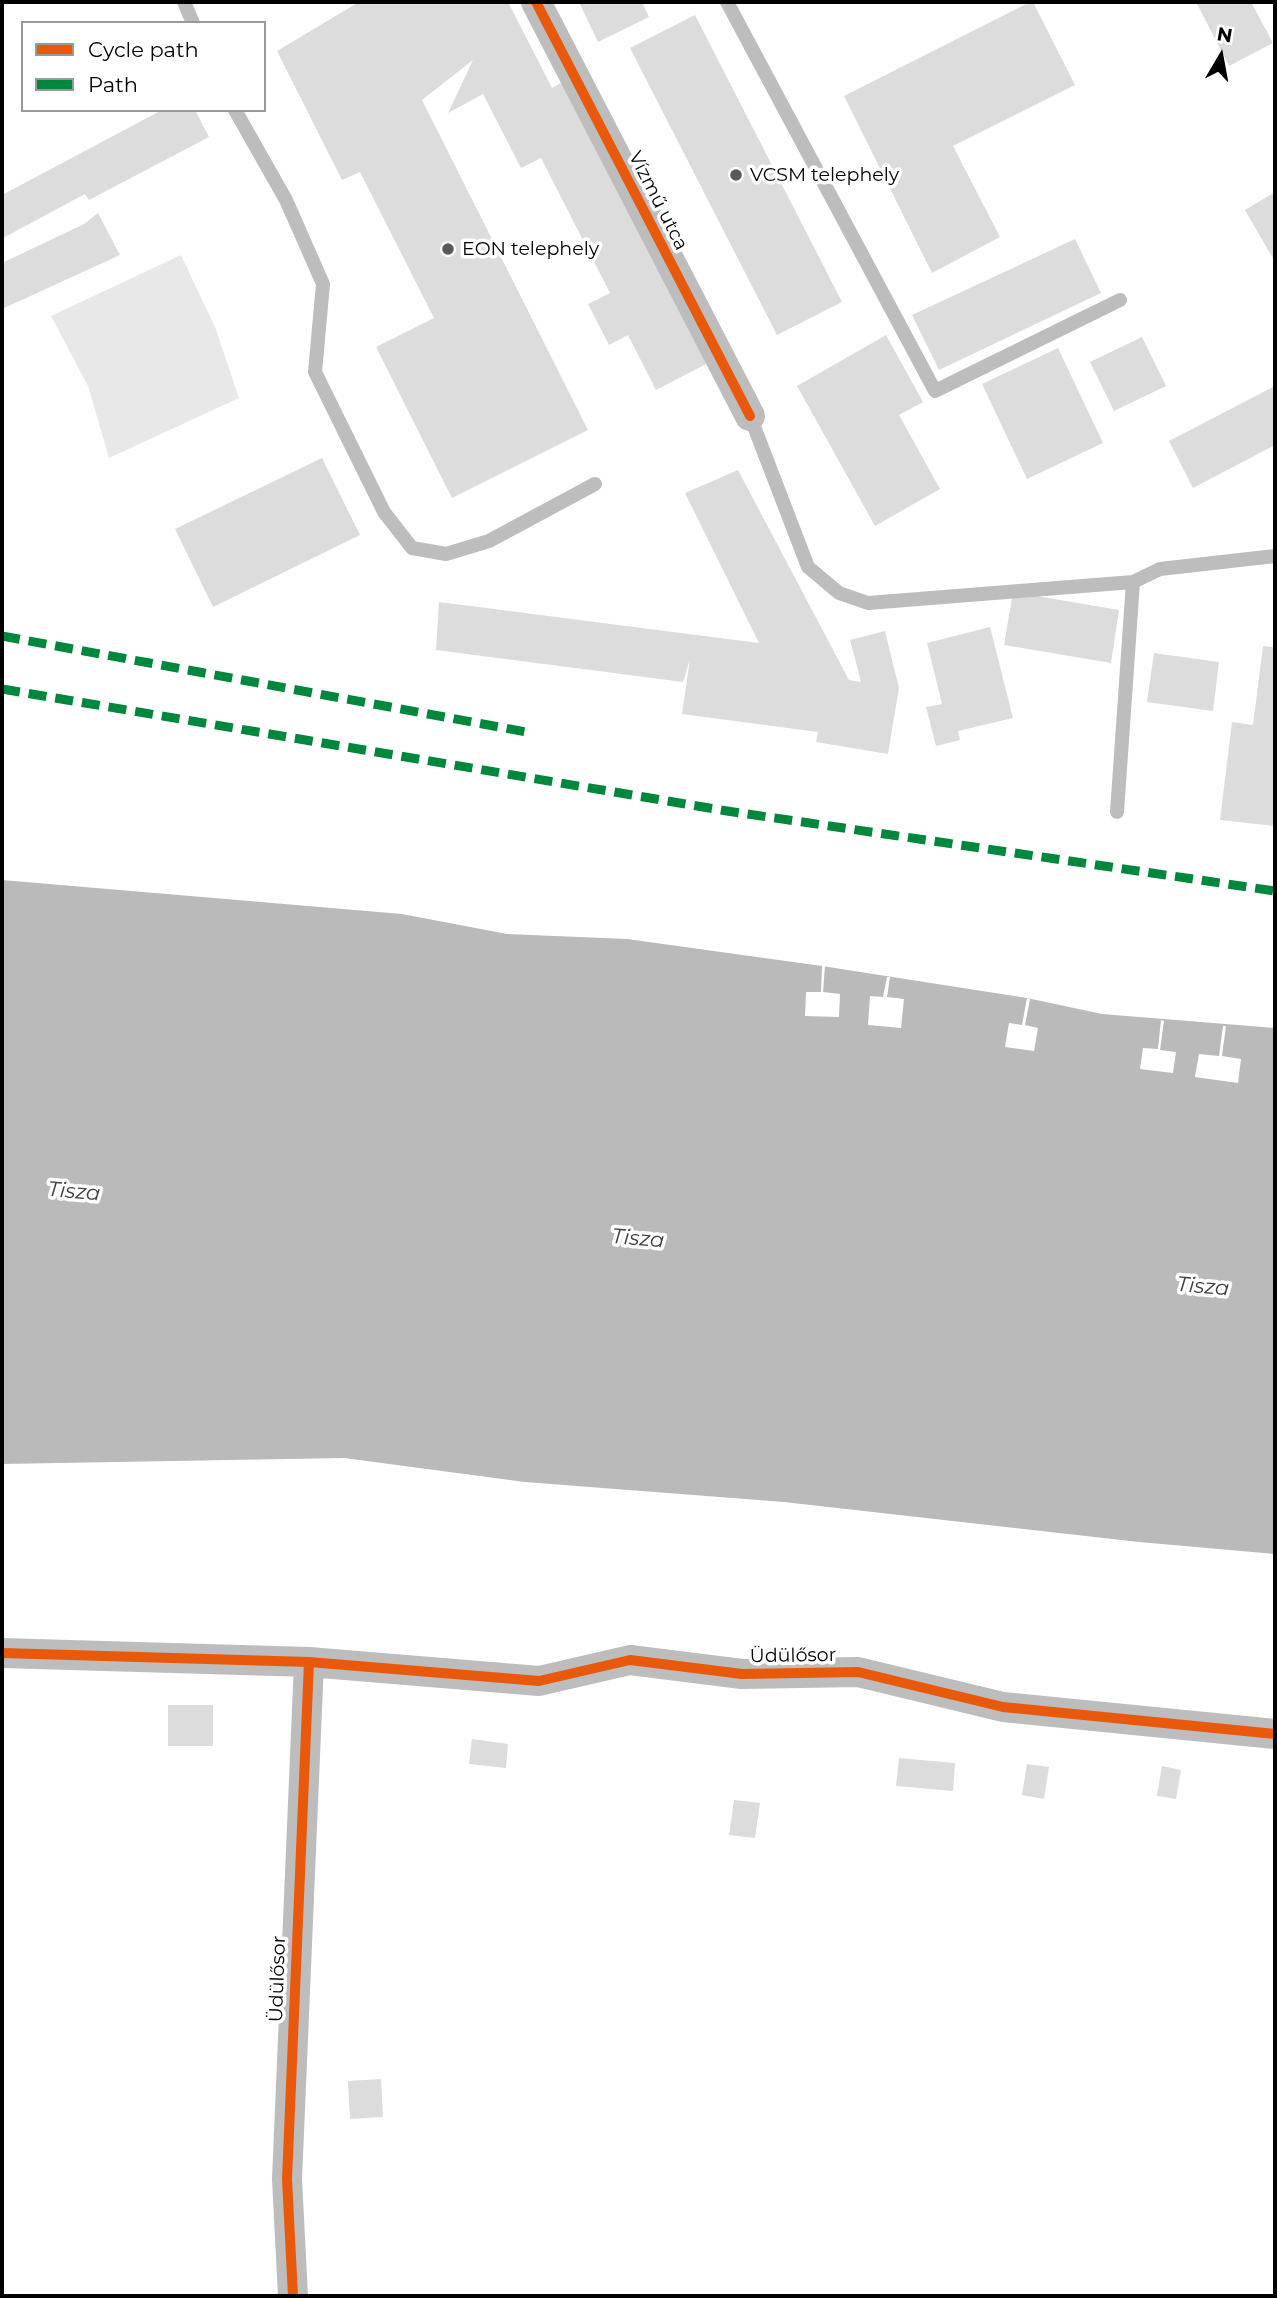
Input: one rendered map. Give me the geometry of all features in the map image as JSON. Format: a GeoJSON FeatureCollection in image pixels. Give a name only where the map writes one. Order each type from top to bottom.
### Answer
{"type":"FeatureCollection","features":[{"type":"Feature","properties":{"kind":"street","name":"Vízmű utca"},"geometry":{"type":"LineString","coordinates":[[536,2],[750,416]]}},
{"type":"Feature","properties":{"kind":"street","name":"Üdülősor"},"geometry":{"type":"LineString","coordinates":[[2,1653],[309,1662],[539,1681],[630,1660],[742,1674],[858,1672],[1003,1707],[1275,1734]]}},
{"type":"Feature","properties":{"kind":"street","name":"Üdülősor"},"geometry":{"type":"LineString","coordinates":[[293,2296],[287,2179],[309,1662]]}},
{"type":"Feature","properties":{"kind":"lane"},"geometry":{"type":"LineString","coordinates":[[184,2],[192,21]]}},
{"type":"Feature","properties":{"kind":"lane"},"geometry":{"type":"LineString","coordinates":[[727,2],[935,391],[1120,300]]}},
{"type":"Feature","properties":{"kind":"lane"},"geometry":{"type":"LineString","coordinates":[[236,112],[286,200],[323,284],[316,372],[384,512],[412,548],[446,554],[489,541],[594,484]]}},
{"type":"Feature","properties":{"kind":"lane"},"geometry":{"type":"LineString","coordinates":[[750,416],[808,567],[839,593],[868,603],[1133,582],[1160,569],[1275,556]]}},
{"type":"Feature","properties":{"kind":"lane"},"geometry":{"type":"LineString","coordinates":[[1117,812],[1133,582]]}},
{"type":"Feature","properties":{"kind":"shaded area"},"geometry":{"type":"Polygon","coordinates":[[[181,255],[215,327],[239,398],[109,458],[88,386],[51,316],[181,255]]]}},
{"type":"Feature","properties":{"kind":"water","name":"Tisza"},"geometry":{"type":"Polygon","coordinates":[[[2,880],[402,914],[507,934],[627,939],[1027,998],[1102,1014],[1275,1028],[1275,1554],[1139,1542],[784,1502],[525,1482],[344,1458],[2,1464],[2,880]]]}},
{"type":"Feature","properties":{"kind":"pier"},"geometry":{"type":"Polygon","coordinates":[[[822,966],[825,966],[823,992],[840,994],[839,1017],[805,1016],[806,992],[821,992],[822,966]]]}},
{"type":"Feature","properties":{"kind":"pier"},"geometry":{"type":"Polygon","coordinates":[[[887,977],[890,977],[887,997],[904,999],[901,1028],[868,1025],[870,996],[883,997],[887,977]]]}},
{"type":"Feature","properties":{"kind":"pier"},"geometry":{"type":"Polygon","coordinates":[[[1027,998],[1030,999],[1025,1025],[1038,1028],[1034,1051],[1005,1047],[1009,1023],[1022,1025],[1027,998]]]}},
{"type":"Feature","properties":{"kind":"pier"},"geometry":{"type":"Polygon","coordinates":[[[1161,1020],[1164,1021],[1160,1050],[1176,1052],[1173,1073],[1140,1069],[1143,1048],[1158,1049],[1161,1020]]]}},
{"type":"Feature","properties":{"kind":"pier"},"geometry":{"type":"Polygon","coordinates":[[[1223,1026],[1226,1026],[1222,1056],[1241,1059],[1238,1083],[1195,1077],[1199,1054],[1219,1056],[1223,1026]]]}},
{"type":"Feature","properties":{"kind":"building","name":"EON telephely"},"geometry":{"type":"Polygon","coordinates":[[[359,2],[508,2],[552,88],[566,80],[710,362],[656,390],[628,335],[609,345],[588,304],[610,293],[541,158],[521,168],[483,94],[448,113],[473,60],[422,100],[588,430],[452,498],[376,347],[434,318],[360,172],[342,180],[277,51],[359,2]]]}},
{"type":"Feature","properties":{"kind":"building"},"geometry":{"type":"Polygon","coordinates":[[[579,2],[642,2],[649,17],[598,42],[579,2]]]}},
{"type":"Feature","properties":{"kind":"building"},"geometry":{"type":"Polygon","coordinates":[[[1033,2],[1075,85],[953,146],[1000,237],[932,273],[844,96],[1033,2]]]}},
{"type":"Feature","properties":{"kind":"building"},"geometry":{"type":"Polygon","coordinates":[[[1196,2],[1251,2],[1273,43],[1229,66],[1196,2]]]}},
{"type":"Feature","properties":{"kind":"building","name":"VCSM telephely"},"geometry":{"type":"Polygon","coordinates":[[[695,15],[842,302],[777,335],[630,48],[695,15]]]}},
{"type":"Feature","properties":{"kind":"building"},"geometry":{"type":"Polygon","coordinates":[[[158,112],[196,112],[209,137],[89,200],[85,194],[3,238],[2,195],[158,112]]]}},
{"type":"Feature","properties":{"kind":"building"},"geometry":{"type":"Polygon","coordinates":[[[1275,192],[1275,262],[1245,210],[1275,192]]]}},
{"type":"Feature","properties":{"kind":"building"},"geometry":{"type":"Polygon","coordinates":[[[98,213],[120,255],[2,309],[2,263],[84,224],[98,213]]]}},
{"type":"Feature","properties":{"kind":"building"},"geometry":{"type":"Polygon","coordinates":[[[1075,239],[1101,293],[939,370],[912,315],[1075,239]]]}},
{"type":"Feature","properties":{"kind":"building"},"geometry":{"type":"Polygon","coordinates":[[[886,335],[923,402],[899,415],[940,489],[875,526],[797,386],[886,335]]]}},
{"type":"Feature","properties":{"kind":"building"},"geometry":{"type":"Polygon","coordinates":[[[1142,337],[1166,386],[1114,411],[1090,362],[1142,337]]]}},
{"type":"Feature","properties":{"kind":"building"},"geometry":{"type":"Polygon","coordinates":[[[1058,348],[1103,443],[1027,479],[982,384],[1058,348]]]}},
{"type":"Feature","properties":{"kind":"building"},"geometry":{"type":"Polygon","coordinates":[[[1275,386],[1275,445],[1193,488],[1169,441],[1275,386]]]}},
{"type":"Feature","properties":{"kind":"building"},"geometry":{"type":"Polygon","coordinates":[[[322,458],[360,535],[213,607],[175,529],[322,458]]]}},
{"type":"Feature","properties":{"kind":"building"},"geometry":{"type":"Polygon","coordinates":[[[738,470],[849,680],[861,682],[850,640],[885,631],[899,688],[888,754],[816,742],[818,732],[682,714],[690,659],[683,682],[436,650],[439,602],[759,643],[685,493],[738,470]]]}},
{"type":"Feature","properties":{"kind":"building"},"geometry":{"type":"Polygon","coordinates":[[[1013,592],[1119,610],[1111,663],[1004,645],[1013,592]]]}},
{"type":"Feature","properties":{"kind":"building"},"geometry":{"type":"Polygon","coordinates":[[[990,627],[1013,718],[958,731],[960,740],[936,746],[926,707],[942,704],[927,643],[990,627]]]}},
{"type":"Feature","properties":{"kind":"building"},"geometry":{"type":"Polygon","coordinates":[[[1263,646],[1275,647],[1275,826],[1220,820],[1232,722],[1253,725],[1263,646]]]}},
{"type":"Feature","properties":{"kind":"building"},"geometry":{"type":"Polygon","coordinates":[[[1154,653],[1219,662],[1213,711],[1147,702],[1154,653]]]}},
{"type":"Feature","properties":{"kind":"building"},"geometry":{"type":"Polygon","coordinates":[[[168,1705],[213,1705],[213,1746],[168,1746],[168,1705]]]}},
{"type":"Feature","properties":{"kind":"building"},"geometry":{"type":"Polygon","coordinates":[[[472,1739],[508,1744],[506,1768],[469,1764],[472,1739]]]}},
{"type":"Feature","properties":{"kind":"building"},"geometry":{"type":"Polygon","coordinates":[[[899,1758],[955,1763],[953,1791],[896,1786],[899,1758]]]}},
{"type":"Feature","properties":{"kind":"building"},"geometry":{"type":"Polygon","coordinates":[[[1027,1764],[1049,1767],[1044,1799],[1022,1795],[1027,1764]]]}},
{"type":"Feature","properties":{"kind":"building"},"geometry":{"type":"Polygon","coordinates":[[[1162,1766],[1181,1770],[1176,1799],[1157,1796],[1162,1766]]]}},
{"type":"Feature","properties":{"kind":"building"},"geometry":{"type":"Polygon","coordinates":[[[734,1800],[760,1803],[755,1838],[729,1835],[734,1800]]]}},
{"type":"Feature","properties":{"kind":"building"},"geometry":{"type":"Polygon","coordinates":[[[381,2079],[383,2117],[350,2119],[348,2081],[381,2079]]]}},
{"type":"Feature","properties":{"kind":"marked path"},"geometry":{"type":"LineString","coordinates":[[2,636],[532,733]]}},
{"type":"Feature","properties":{"kind":"marked path"},"geometry":{"type":"LineString","coordinates":[[2,689],[727,811],[1275,891]]}},
{"type":"Feature","properties":{"kind":"cycle path"},"geometry":{"type":"LineString","coordinates":[[536,2],[750,416]]}},
{"type":"Feature","properties":{"kind":"cycle path"},"geometry":{"type":"LineString","coordinates":[[2,1653],[309,1662],[539,1681],[630,1660],[742,1674],[858,1672],[1003,1707],[1275,1734]]}},
{"type":"Feature","properties":{"kind":"cycle path"},"geometry":{"type":"LineString","coordinates":[[293,2296],[287,2179],[309,1662]]}},
{"type":"Feature","properties":{"kind":"place","name":"VCSM telephely"},"geometry":{"type":"Point","coordinates":[736,175]}},
{"type":"Feature","properties":{"kind":"place","name":"EON telephely"},"geometry":{"type":"Point","coordinates":[448,249]}}]}
